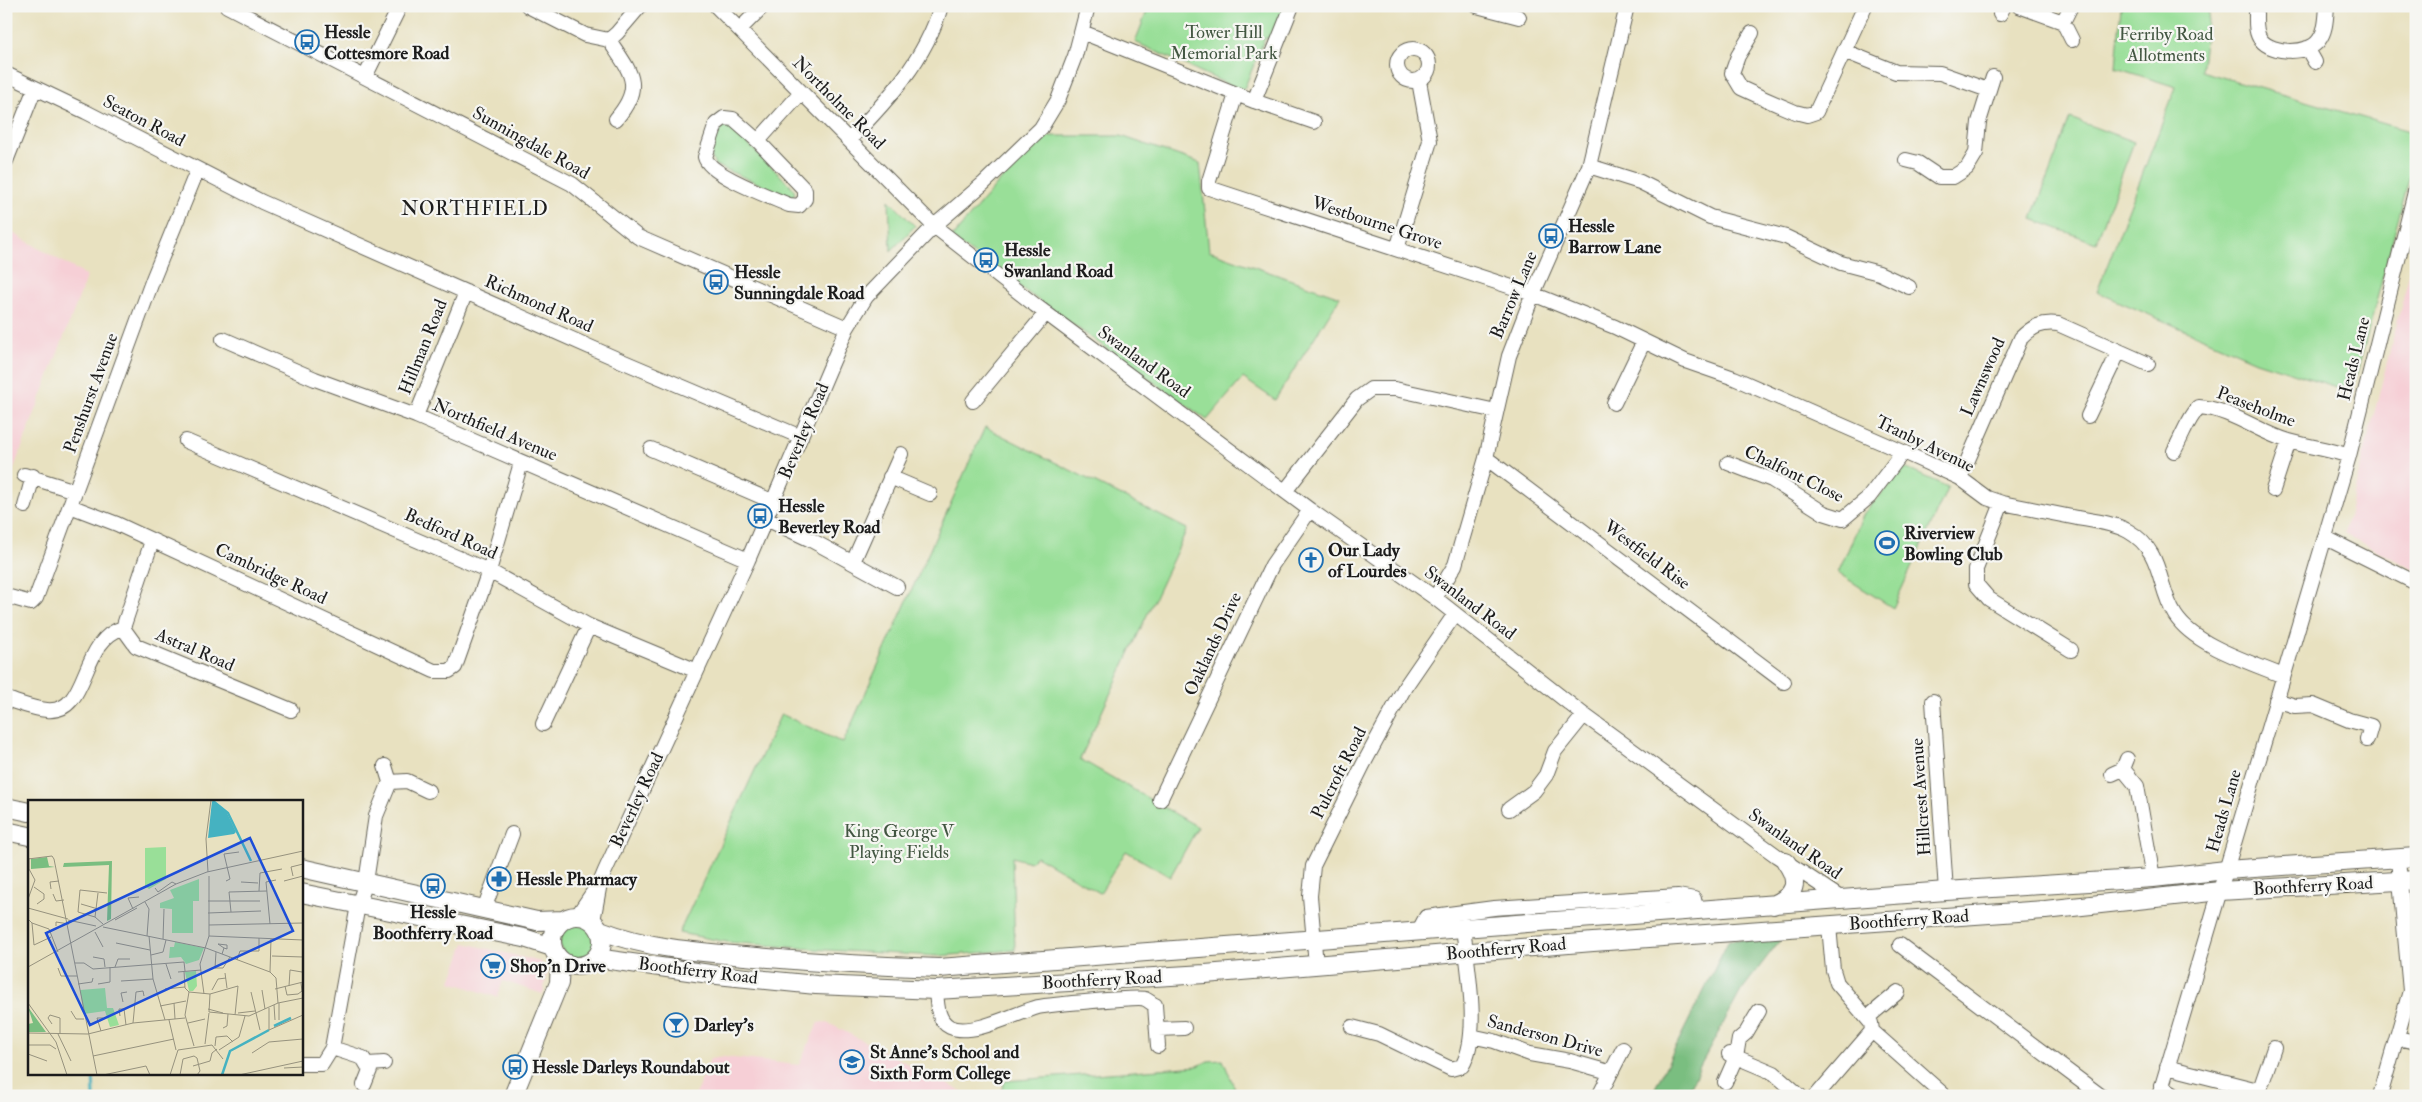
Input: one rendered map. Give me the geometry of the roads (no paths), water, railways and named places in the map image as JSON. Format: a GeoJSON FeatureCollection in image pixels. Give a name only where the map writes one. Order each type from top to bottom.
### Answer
{"type":"FeatureCollection","features":[{"type":"Feature","properties":{"kind":"main road"},"geometry":{"type":"LineString","coordinates":[[6,807],[28,812]]}},
{"type":"Feature","properties":{"kind":"main road"},"geometry":{"type":"LineString","coordinates":[[6,831],[28,836]]}},
{"type":"Feature","properties":{"kind":"main road","name":"Boothferry Road"},"geometry":{"type":"LineString","coordinates":[[302,868],[537,921],[583,922],[625,940],[685,951],[826,964],[939,968],[1697,912],[1946,891],[2153,878],[2226,870],[2407,858]]}},
{"type":"Feature","properties":{"kind":"main road"},"geometry":{"type":"LineString","coordinates":[[1773,905],[1785,900],[1793,888],[1792,871],[1786,862]]}},
{"type":"Feature","properties":{"kind":"main road","name":"Boothferry Road"},"geometry":{"type":"LineString","coordinates":[[596,958],[717,975],[816,985],[936,990],[1205,974],[1466,952],[2045,910],[2220,891],[2408,881]]}},
{"type":"Feature","properties":{"kind":"main road"},"geometry":{"type":"LineString","coordinates":[[302,893],[524,938],[577,967]]}},
{"type":"Feature","properties":{"kind":"main road"},"geometry":{"type":"LineString","coordinates":[[513,1096],[559,983],[577,967],[590,963],[596,958],[602,945],[583,922],[553,932],[559,983]]}},
{"type":"Feature","properties":{"kind":"street","name":"Sunningdale Road"},"geometry":{"type":"LineString","coordinates":[[227,6],[251,12],[365,77],[572,184],[638,237],[847,328]]}},
{"type":"Feature","properties":{"kind":"street"},"geometry":{"type":"LineString","coordinates":[[365,77],[400,6]]}},
{"type":"Feature","properties":{"kind":"street"},"geometry":{"type":"LineString","coordinates":[[528,6],[585,35],[608,40],[629,71],[633,91],[626,107],[616,119]]}},
{"type":"Feature","properties":{"kind":"street"},"geometry":{"type":"LineString","coordinates":[[608,40],[617,33],[640,6]]}},
{"type":"Feature","properties":{"kind":"street","name":"Northolme Road"},"geometry":{"type":"LineString","coordinates":[[716,6],[850,139],[934,226]]}},
{"type":"Feature","properties":{"kind":"street"},"geometry":{"type":"LineString","coordinates":[[740,29],[763,6]]}},
{"type":"Feature","properties":{"kind":"street"},"geometry":{"type":"LineString","coordinates":[[850,139],[909,70],[927,42],[941,6]]}},
{"type":"Feature","properties":{"kind":"street","name":"Beverley Road"},"geometry":{"type":"LineString","coordinates":[[583,922],[774,502],[847,328],[866,297],[934,226],[984,183],[1041,128],[1058,100],[1082,32],[1088,6]]}},
{"type":"Feature","properties":{"kind":"street"},"geometry":{"type":"LineString","coordinates":[[1254,101],[1292,6]]}},
{"type":"Feature","properties":{"kind":"street"},"geometry":{"type":"LineString","coordinates":[[1477,6],[1519,18]]}},
{"type":"Feature","properties":{"kind":"street","name":"Barrow Lane"},"geometry":{"type":"LineString","coordinates":[[1435,598],[1455,565],[1486,458],[1509,356],[1532,294],[1589,166],[1628,6]]}},
{"type":"Feature","properties":{"kind":"street"},"geometry":{"type":"LineString","coordinates":[[1752,33],[1738,56],[1732,73],[1742,88],[1795,112],[1807,114],[1816,112],[1865,6]]}},
{"type":"Feature","properties":{"kind":"street"},"geometry":{"type":"LineString","coordinates":[[2019,6],[2063,22],[2072,40]]}},
{"type":"Feature","properties":{"kind":"street"},"geometry":{"type":"LineString","coordinates":[[2063,22],[2071,6]]}},
{"type":"Feature","properties":{"kind":"street"},"geometry":{"type":"LineString","coordinates":[[2256,13],[2257,45],[2275,49],[2307,48],[2318,42],[2324,30],[2327,6]]}},
{"type":"Feature","properties":{"kind":"street"},"geometry":{"type":"LineString","coordinates":[[1082,32],[1254,101],[1314,122]]}},
{"type":"Feature","properties":{"kind":"street"},"geometry":{"type":"LineString","coordinates":[[2307,48],[2315,62]]}},
{"type":"Feature","properties":{"kind":"street"},"geometry":{"type":"LineString","coordinates":[[1844,51],[1896,72],[1940,73],[1991,83],[1979,122],[1976,153],[1967,168],[1953,177],[1939,177],[1918,164],[1906,160]]}},
{"type":"Feature","properties":{"kind":"street","name":"Seaton Road"},"geometry":{"type":"LineString","coordinates":[[6,74],[86,112],[262,202]]}},
{"type":"Feature","properties":{"kind":"street"},"geometry":{"type":"LineString","coordinates":[[1397,249],[1430,141],[1419,81]]}},
{"type":"Feature","properties":{"kind":"street"},"geometry":{"type":"LineString","coordinates":[[6,161],[35,88]]}},
{"type":"Feature","properties":{"kind":"street"},"geometry":{"type":"LineString","coordinates":[[758,141],[802,93]]}},
{"type":"Feature","properties":{"kind":"street","name":"Westbourne Grove"},"geometry":{"type":"LineString","coordinates":[[1236,94],[1209,181],[1209,188],[1532,294]]}},
{"type":"Feature","properties":{"kind":"street"},"geometry":{"type":"LineString","coordinates":[[724,118],[733,120],[758,141],[805,190],[805,199],[799,206],[789,205],[716,171],[706,162],[705,156],[716,124],[724,118]]}},
{"type":"Feature","properties":{"kind":"street"},"geometry":{"type":"LineString","coordinates":[[1589,166],[1640,182],[1710,217],[1786,237],[1841,263],[1878,273],[1909,287]]}},
{"type":"Feature","properties":{"kind":"street","name":"Penshurst Avenue"},"geometry":{"type":"LineString","coordinates":[[6,596],[31,603],[36,598],[152,279],[197,170]]}},
{"type":"Feature","properties":{"kind":"street","name":"Heads Lane"},"geometry":{"type":"LineString","coordinates":[[2160,1091],[2283,676],[2326,538],[2349,456],[2416,188]]}},
{"type":"Feature","properties":{"kind":"street","name":"Richmond Road"},"geometry":{"type":"LineString","coordinates":[[262,202],[801,437]]}},
{"type":"Feature","properties":{"kind":"street","name":"Swanland Road"},"geometry":{"type":"LineString","coordinates":[[934,226],[1046,313],[1286,490],[1310,510],[1435,598],[1584,715],[1786,862],[1842,899]]}},
{"type":"Feature","properties":{"kind":"street","name":"Hillman Road"},"geometry":{"type":"LineString","coordinates":[[416,416],[466,292]]}},
{"type":"Feature","properties":{"kind":"street","name":"Tranby Avenue"},"geometry":{"type":"LineString","coordinates":[[1532,294],[1644,341],[1685,361],[1734,378],[1903,452],[1960,478],[1986,498],[2106,524],[2128,532],[2145,545],[2159,568],[2175,616],[2196,637],[2283,676]]}},
{"type":"Feature","properties":{"kind":"street"},"geometry":{"type":"LineString","coordinates":[[973,401],[1046,313]]}},
{"type":"Feature","properties":{"kind":"street","name":"Lawnswood"},"geometry":{"type":"LineString","coordinates":[[1960,478],[2021,338],[2030,329],[2043,322],[2058,324],[2148,364]]}},
{"type":"Feature","properties":{"kind":"street","name":"Northfield Avenue"},"geometry":{"type":"LineString","coordinates":[[224,339],[315,378],[416,416],[521,463],[602,495],[748,560]]}},
{"type":"Feature","properties":{"kind":"street"},"geometry":{"type":"LineString","coordinates":[[1614,404],[1644,341]]}},
{"type":"Feature","properties":{"kind":"street"},"geometry":{"type":"LineString","coordinates":[[2088,416],[2119,351]]}},
{"type":"Feature","properties":{"kind":"street"},"geometry":{"type":"LineString","coordinates":[[1286,490],[1357,399],[1371,389],[1395,389],[1496,411]]}},
{"type":"Feature","properties":{"kind":"street","name":"Peaseholme"},"geometry":{"type":"LineString","coordinates":[[2174,451],[2184,433],[2189,418],[2199,407],[2213,408],[2289,441],[2328,449],[2349,456]]}},
{"type":"Feature","properties":{"kind":"street","name":"Bedford Road"},"geometry":{"type":"LineString","coordinates":[[186,441],[489,571],[589,626],[697,671]]}},
{"type":"Feature","properties":{"kind":"street"},"geometry":{"type":"LineString","coordinates":[[2273,490],[2289,441]]}},
{"type":"Feature","properties":{"kind":"street"},"geometry":{"type":"LineString","coordinates":[[651,449],[774,502]]}},
{"type":"Feature","properties":{"kind":"street","name":"Chalfont Close"},"geometry":{"type":"LineString","coordinates":[[1728,462],[1772,480],[1824,513],[1843,519],[1869,497],[1903,452]]}},
{"type":"Feature","properties":{"kind":"street"},"geometry":{"type":"LineString","coordinates":[[853,562],[901,454]]}},
{"type":"Feature","properties":{"kind":"street","name":"Westfield Rise"},"geometry":{"type":"LineString","coordinates":[[1486,458],[1784,682]]}},
{"type":"Feature","properties":{"kind":"street"},"geometry":{"type":"LineString","coordinates":[[489,571],[521,463]]}},
{"type":"Feature","properties":{"kind":"street"},"geometry":{"type":"LineString","coordinates":[[25,506],[28,475],[75,491]]}},
{"type":"Feature","properties":{"kind":"street"},"geometry":{"type":"LineString","coordinates":[[890,477],[930,494]]}},
{"type":"Feature","properties":{"kind":"street"},"geometry":{"type":"LineString","coordinates":[[2002,503],[1976,569],[1976,584],[1989,599],[2072,650]]}},
{"type":"Feature","properties":{"kind":"street","name":"Cambridge Road"},"geometry":{"type":"LineString","coordinates":[[70,506],[117,524],[434,671],[449,671],[455,667],[489,571]]}},
{"type":"Feature","properties":{"kind":"street","name":"Oaklands Drive"},"geometry":{"type":"LineString","coordinates":[[1160,800],[1272,565],[1310,510]]}},
{"type":"Feature","properties":{"kind":"street"},"geometry":{"type":"LineString","coordinates":[[766,519],[853,562],[898,587]]}},
{"type":"Feature","properties":{"kind":"street"},"geometry":{"type":"LineString","coordinates":[[2326,538],[2416,583]]}},
{"type":"Feature","properties":{"kind":"street"},"geometry":{"type":"LineString","coordinates":[[6,699],[47,710],[60,709],[77,694],[95,648],[112,631],[123,628],[152,541]]}},
{"type":"Feature","properties":{"kind":"street","name":"Pulcroft Road"},"geometry":{"type":"LineString","coordinates":[[1316,965],[1310,896],[1313,866],[1363,765],[1405,687],[1454,614]]}},
{"type":"Feature","properties":{"kind":"street"},"geometry":{"type":"LineString","coordinates":[[543,724],[589,626]]}},
{"type":"Feature","properties":{"kind":"street","name":"Astral Road"},"geometry":{"type":"LineString","coordinates":[[123,628],[136,646],[290,710]]}},
{"type":"Feature","properties":{"kind":"street"},"geometry":{"type":"LineString","coordinates":[[2276,700],[2295,706],[2313,705],[2349,720],[2372,720],[2366,740]]}},
{"type":"Feature","properties":{"kind":"street","name":"Hillcrest Avenue"},"geometry":{"type":"LineString","coordinates":[[1933,701],[1946,891]]}},
{"type":"Feature","properties":{"kind":"street"},"geometry":{"type":"LineString","coordinates":[[1510,809],[1534,791],[1546,776],[1555,751],[1584,715]]}},
{"type":"Feature","properties":{"kind":"street"},"geometry":{"type":"LineString","coordinates":[[302,1064],[322,1064],[332,1048],[358,905],[366,882],[376,816],[390,782],[385,766]]}},
{"type":"Feature","properties":{"kind":"street"},"geometry":{"type":"LineString","coordinates":[[2121,767],[2137,786],[2153,878]]}},
{"type":"Feature","properties":{"kind":"street"},"geometry":{"type":"LineString","coordinates":[[390,782],[407,781],[428,791]]}},
{"type":"Feature","properties":{"kind":"street"},"geometry":{"type":"LineString","coordinates":[[484,909],[512,834]]}},
{"type":"Feature","properties":{"kind":"street"},"geometry":{"type":"LineString","coordinates":[[2380,1096],[2410,991],[2407,858]]}},
{"type":"Feature","properties":{"kind":"street"},"geometry":{"type":"LineString","coordinates":[[1418,932],[1426,918],[1494,908],[1678,896],[1694,899],[1697,912]]}},
{"type":"Feature","properties":{"kind":"street"},"geometry":{"type":"LineString","coordinates":[[1816,1096],[1872,1031],[1872,1024],[1843,993],[1837,983],[1833,970],[1829,926]]}},
{"type":"Feature","properties":{"kind":"street","name":"Sanderson Drive"},"geometry":{"type":"LineString","coordinates":[[1352,1027],[1379,1034],[1454,1069],[1464,1064],[1471,1036],[1470,994],[1463,928]]}},
{"type":"Feature","properties":{"kind":"street"},"geometry":{"type":"LineString","coordinates":[[1900,945],[2101,1096]]}},
{"type":"Feature","properties":{"kind":"street"},"geometry":{"type":"LineString","coordinates":[[936,990],[938,1014],[948,1027],[960,1030],[985,1026],[1040,1007],[1145,998],[1155,1005],[1158,1046]]}},
{"type":"Feature","properties":{"kind":"street"},"geometry":{"type":"LineString","coordinates":[[1867,1018],[1898,992]]}},
{"type":"Feature","properties":{"kind":"street"},"geometry":{"type":"LineString","coordinates":[[1725,1082],[1739,1039],[1746,1033],[1759,1011]]}},
{"type":"Feature","properties":{"kind":"street"},"geometry":{"type":"LineString","coordinates":[[1158,1029],[1184,1028]]}},
{"type":"Feature","properties":{"kind":"street"},"geometry":{"type":"LineString","coordinates":[[1872,1031],[1945,1096]]}},
{"type":"Feature","properties":{"kind":"street","name":"Sanderson Drive"},"geometry":{"type":"LineString","coordinates":[[1471,1036],[1494,1041],[1530,1054],[1570,1061],[1609,1072]]}},
{"type":"Feature","properties":{"kind":"street"},"geometry":{"type":"LineString","coordinates":[[2397,1038],[2416,1042]]}},
{"type":"Feature","properties":{"kind":"street"},"geometry":{"type":"LineString","coordinates":[[332,1048],[363,1058],[370,1070],[364,1085]]}},
{"type":"Feature","properties":{"kind":"street"},"geometry":{"type":"LineString","coordinates":[[2167,1067],[2254,1089],[2261,1086],[2274,1048]]}},
{"type":"Feature","properties":{"kind":"street","name":"Sanderson Drive"},"geometry":{"type":"LineString","coordinates":[[1599,1096],[1609,1072],[1623,1049]]}},
{"type":"Feature","properties":{"kind":"street"},"geometry":{"type":"LineString","coordinates":[[1733,1056],[1774,1073],[1800,1096]]}},
{"type":"Feature","properties":{"kind":"street"},"geometry":{"type":"LineString","coordinates":[[368,1064],[384,1063]]}},
{"type":"Feature","properties":{"kind":"street"},"geometry":{"type":"LineString","coordinates":[[2160,1091],[2178,1096]]}},
{"type":"Feature","properties":{"kind":"waterway"},"geometry":{"type":"LineString","coordinates":[[93,1074],[94,1096]]}},
{"type":"Feature","properties":{"kind":"place","name":"Hessle Cottesmore Road"},"geometry":{"type":"Point","coordinates":[307,42]}},
{"type":"Feature","properties":{"kind":"place","name":"Hessle Barrow Lane"},"geometry":{"type":"Point","coordinates":[1551,236]}},
{"type":"Feature","properties":{"kind":"place","name":"Hessle Swanland Road"},"geometry":{"type":"Point","coordinates":[986,260]}},
{"type":"Feature","properties":{"kind":"place","name":"Hessle Sunningdale Road"},"geometry":{"type":"Point","coordinates":[716,282]}},
{"type":"Feature","properties":{"kind":"place","name":"Hessle Beverley Road"},"geometry":{"type":"Point","coordinates":[760,516]}},
{"type":"Feature","properties":{"kind":"place","name":"Riverview Bowling Club"},"geometry":{"type":"Point","coordinates":[1887,543]}},
{"type":"Feature","properties":{"kind":"place","name":"Our Lady of Lourdes"},"geometry":{"type":"Point","coordinates":[1311,560]}},
{"type":"Feature","properties":{"kind":"place","name":"Hessle Pharmacy"},"geometry":{"type":"Point","coordinates":[499,879]}},
{"type":"Feature","properties":{"kind":"place","name":"Hessle Boothferry Road"},"geometry":{"type":"Point","coordinates":[433,886]}},
{"type":"Feature","properties":{"kind":"place","name":"Shop'n Drive"},"geometry":{"type":"Point","coordinates":[493,966]}},
{"type":"Feature","properties":{"kind":"place","name":"Darley's"},"geometry":{"type":"Point","coordinates":[676,1025]}},
{"type":"Feature","properties":{"kind":"place","name":"St Anne's School and Sixth Form College"},"geometry":{"type":"Point","coordinates":[852,1062]}},
{"type":"Feature","properties":{"kind":"place","name":"Hessle Darleys Roundabout"},"geometry":{"type":"Point","coordinates":[515,1067]}},
{"type":"Feature","properties":{"kind":"district","name":"NORTHFIELD"},"geometry":{"type":"Point","coordinates":[475,209]}},
{"type":"Feature","properties":{"kind":"park label","name":"Tower Hill Memorial Park"},"geometry":{"type":"Point","coordinates":[1224,42]}},
{"type":"Feature","properties":{"kind":"park label","name":"Ferriby Road Allotments"},"geometry":{"type":"Point","coordinates":[2166,44]}},
{"type":"Feature","properties":{"kind":"park label","name":"King George V Playing Fields"},"geometry":{"type":"Point","coordinates":[899,841]}}]}
